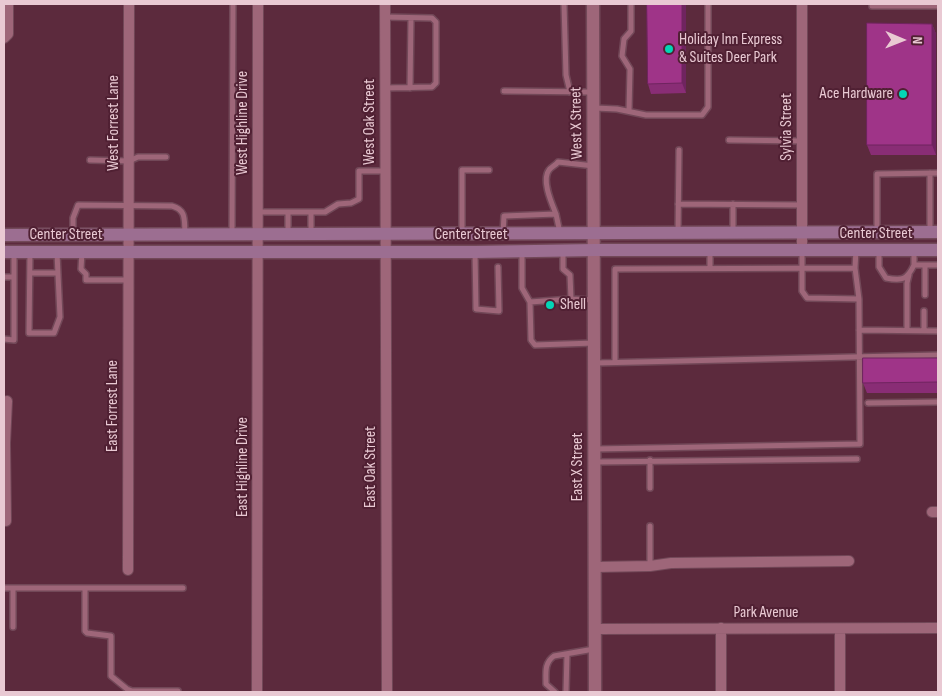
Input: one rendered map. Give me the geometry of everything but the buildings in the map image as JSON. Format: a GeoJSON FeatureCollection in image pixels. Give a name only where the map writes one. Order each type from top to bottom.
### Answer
{"type":"FeatureCollection","features":[{"type":"Feature","properties":{"kind":"main road","name":"Center Street"},"geometry":{"type":"LineString","coordinates":[[9,252],[82,252],[129,242],[184,234],[232,234],[258,242],[288,234],[312,234],[475,252],[562,250],[595,242],[678,233],[934,232]]}},
{"type":"Feature","properties":{"kind":"main road","name":"Center Street"},"geometry":{"type":"LineString","coordinates":[[4,235],[73,234],[129,242],[385,242],[462,233],[560,233],[595,242],[710,250],[938,250]]}},
{"type":"Feature","properties":{"kind":"street","name":"West Forrest Lane"},"geometry":{"type":"LineString","coordinates":[[129,4],[129,242]]}},
{"type":"Feature","properties":{"kind":"street","name":"West Highline Drive"},"geometry":{"type":"LineString","coordinates":[[258,4],[258,242]]}},
{"type":"Feature","properties":{"kind":"street","name":"West Oak Street"},"geometry":{"type":"LineString","coordinates":[[384,4],[385,242]]}},
{"type":"Feature","properties":{"kind":"street","name":"West X Street"},"geometry":{"type":"LineString","coordinates":[[593,4],[595,242]]}},
{"type":"Feature","properties":{"kind":"street","name":"Sylvia Street"},"geometry":{"type":"LineString","coordinates":[[802,4],[802,250]]}},
{"type":"Feature","properties":{"kind":"street"},"geometry":{"type":"LineString","coordinates":[[4,38],[8,34],[7,10]]}},
{"type":"Feature","properties":{"kind":"street","name":"East Forrest Lane"},"geometry":{"type":"LineString","coordinates":[[128,570],[129,242]]}},
{"type":"Feature","properties":{"kind":"street","name":"East Highline Drive"},"geometry":{"type":"LineString","coordinates":[[257,692],[258,242]]}},
{"type":"Feature","properties":{"kind":"street","name":"East Oak Street"},"geometry":{"type":"LineString","coordinates":[[385,242],[387,692]]}},
{"type":"Feature","properties":{"kind":"street","name":"East X Street"},"geometry":{"type":"LineString","coordinates":[[595,242],[595,692]]}},
{"type":"Feature","properties":{"kind":"street"},"geometry":{"type":"LineString","coordinates":[[6,521],[4,442],[8,401]]}},
{"type":"Feature","properties":{"kind":"street"},"geometry":{"type":"LineString","coordinates":[[595,567],[650,566],[671,563],[850,561]]}},
{"type":"Feature","properties":{"kind":"street"},"geometry":{"type":"LineString","coordinates":[[721,628],[721,692]]}},
{"type":"Feature","properties":{"kind":"street"},"geometry":{"type":"LineString","coordinates":[[840,628],[840,692]]}},
{"type":"Feature","properties":{"kind":"street","name":"Park Avenue"},"geometry":{"type":"LineString","coordinates":[[595,629],[938,628]]}},
{"type":"Feature","properties":{"kind":"lane"},"geometry":{"type":"LineString","coordinates":[[232,234],[233,4]]}},
{"type":"Feature","properties":{"kind":"lane"},"geometry":{"type":"LineString","coordinates":[[564,4],[566,75],[570,92]]}},
{"type":"Feature","properties":{"kind":"lane"},"geometry":{"type":"LineString","coordinates":[[629,112],[630,69],[622,56],[624,38],[631,31],[631,4]]}},
{"type":"Feature","properties":{"kind":"lane"},"geometry":{"type":"LineString","coordinates":[[594,108],[617,108],[646,115],[702,116],[708,107],[708,4]]}},
{"type":"Feature","properties":{"kind":"lane"},"geometry":{"type":"LineString","coordinates":[[872,6],[938,6]]}},
{"type":"Feature","properties":{"kind":"lane"},"geometry":{"type":"LineString","coordinates":[[384,17],[432,18],[436,22],[436,83],[432,87],[385,88]]}},
{"type":"Feature","properties":{"kind":"lane"},"geometry":{"type":"LineString","coordinates":[[410,88],[411,18]]}},
{"type":"Feature","properties":{"kind":"lane"},"geometry":{"type":"LineString","coordinates":[[504,91],[593,92]]}},
{"type":"Feature","properties":{"kind":"lane"},"geometry":{"type":"LineString","coordinates":[[729,140],[802,141]]}},
{"type":"Feature","properties":{"kind":"lane"},"geometry":{"type":"LineString","coordinates":[[678,233],[679,150]]}},
{"type":"Feature","properties":{"kind":"lane"},"geometry":{"type":"LineString","coordinates":[[90,160],[129,161],[138,157],[166,157]]}},
{"type":"Feature","properties":{"kind":"lane"},"geometry":{"type":"LineString","coordinates":[[560,233],[556,214],[549,197],[546,179],[548,172],[558,162],[594,166]]}},
{"type":"Feature","properties":{"kind":"lane"},"geometry":{"type":"LineString","coordinates":[[462,233],[462,170],[489,170]]}},
{"type":"Feature","properties":{"kind":"lane"},"geometry":{"type":"LineString","coordinates":[[258,212],[325,212],[338,204],[351,203],[359,199],[359,171],[385,171]]}},
{"type":"Feature","properties":{"kind":"lane"},"geometry":{"type":"LineString","coordinates":[[930,173],[934,232]]}},
{"type":"Feature","properties":{"kind":"lane"},"geometry":{"type":"LineString","coordinates":[[876,232],[877,174],[938,173]]}},
{"type":"Feature","properties":{"kind":"lane"},"geometry":{"type":"LineString","coordinates":[[678,204],[802,205]]}},
{"type":"Feature","properties":{"kind":"lane"},"geometry":{"type":"LineString","coordinates":[[733,204],[733,233]]}},
{"type":"Feature","properties":{"kind":"lane"},"geometry":{"type":"LineString","coordinates":[[73,234],[73,218],[78,205],[129,205],[172,206],[181,209],[184,213],[184,234]]}},
{"type":"Feature","properties":{"kind":"lane"},"geometry":{"type":"LineString","coordinates":[[288,212],[288,234]]}},
{"type":"Feature","properties":{"kind":"lane"},"geometry":{"type":"LineString","coordinates":[[311,212],[312,234]]}},
{"type":"Feature","properties":{"kind":"lane"},"geometry":{"type":"LineString","coordinates":[[503,233],[504,216],[556,214]]}},
{"type":"Feature","properties":{"kind":"lane"},"geometry":{"type":"LineString","coordinates":[[562,250],[563,269],[570,275],[571,299]]}},
{"type":"Feature","properties":{"kind":"lane"},"geometry":{"type":"LineString","coordinates":[[710,250],[710,268]]}},
{"type":"Feature","properties":{"kind":"lane"},"geometry":{"type":"LineString","coordinates":[[802,250],[802,291],[807,298],[859,299]]}},
{"type":"Feature","properties":{"kind":"lane"},"geometry":{"type":"LineString","coordinates":[[595,455],[860,444],[859,299],[855,268],[856,250]]}},
{"type":"Feature","properties":{"kind":"lane"},"geometry":{"type":"LineString","coordinates":[[879,250],[880,267],[886,278],[896,280],[909,276]]}},
{"type":"Feature","properties":{"kind":"lane"},"geometry":{"type":"LineString","coordinates":[[907,330],[907,283],[914,265],[914,250]]}},
{"type":"Feature","properties":{"kind":"lane"},"geometry":{"type":"LineString","coordinates":[[522,251],[522,288],[530,302],[531,340],[535,345],[595,343]]}},
{"type":"Feature","properties":{"kind":"lane"},"geometry":{"type":"LineString","coordinates":[[4,340],[14,340],[14,277],[9,252]]}},
{"type":"Feature","properties":{"kind":"lane"},"geometry":{"type":"LineString","coordinates":[[30,252],[30,333],[54,333],[60,317],[57,252]]}},
{"type":"Feature","properties":{"kind":"lane"},"geometry":{"type":"LineString","coordinates":[[82,252],[81,269],[86,274],[86,280],[129,280]]}},
{"type":"Feature","properties":{"kind":"lane"},"geometry":{"type":"LineString","coordinates":[[475,252],[476,309],[499,311],[498,267]]}},
{"type":"Feature","properties":{"kind":"lane"},"geometry":{"type":"LineString","coordinates":[[914,265],[938,265]]}},
{"type":"Feature","properties":{"kind":"lane"},"geometry":{"type":"LineString","coordinates":[[924,295],[925,265]]}},
{"type":"Feature","properties":{"kind":"lane"},"geometry":{"type":"LineString","coordinates":[[615,362],[615,269],[855,268]]}},
{"type":"Feature","properties":{"kind":"lane"},"geometry":{"type":"LineString","coordinates":[[30,273],[57,274]]}},
{"type":"Feature","properties":{"kind":"lane"},"geometry":{"type":"LineString","coordinates":[[4,277],[14,277]]}},
{"type":"Feature","properties":{"kind":"lane"},"geometry":{"type":"LineString","coordinates":[[530,302],[571,299],[595,300]]}},
{"type":"Feature","properties":{"kind":"lane"},"geometry":{"type":"LineString","coordinates":[[924,311],[924,330]]}},
{"type":"Feature","properties":{"kind":"lane"},"geometry":{"type":"LineString","coordinates":[[859,330],[938,330]]}},
{"type":"Feature","properties":{"kind":"lane"},"geometry":{"type":"LineString","coordinates":[[595,363],[938,355]]}},
{"type":"Feature","properties":{"kind":"lane"},"geometry":{"type":"LineString","coordinates":[[868,403],[938,402]]}},
{"type":"Feature","properties":{"kind":"lane"},"geometry":{"type":"LineString","coordinates":[[595,455],[650,460],[856,459]]}},
{"type":"Feature","properties":{"kind":"lane"},"geometry":{"type":"LineString","coordinates":[[650,460],[650,488]]}},
{"type":"Feature","properties":{"kind":"lane"},"geometry":{"type":"LineString","coordinates":[[650,526],[650,566]]}},
{"type":"Feature","properties":{"kind":"lane"},"geometry":{"type":"LineString","coordinates":[[4,588],[183,588]]}},
{"type":"Feature","properties":{"kind":"lane"},"geometry":{"type":"LineString","coordinates":[[13,588],[13,627]]}},
{"type":"Feature","properties":{"kind":"lane"},"geometry":{"type":"LineString","coordinates":[[85,588],[85,631],[87,633],[111,636],[111,676],[126,689],[132,691],[178,692]]}},
{"type":"Feature","properties":{"kind":"lane"},"geometry":{"type":"LineString","coordinates":[[555,692],[546,684],[545,670],[549,660],[554,656],[595,649]]}},
{"type":"Feature","properties":{"kind":"lane"},"geometry":{"type":"LineString","coordinates":[[566,654],[566,692]]}},
{"type":"Feature","properties":{"kind":"place","name":"Holiday Inn Express & Suites Deer Park"},"geometry":{"type":"Point","coordinates":[669,49]}},
{"type":"Feature","properties":{"kind":"place","name":"Ace Hardware"},"geometry":{"type":"Point","coordinates":[903,94]}},
{"type":"Feature","properties":{"kind":"place","name":"Shell"},"geometry":{"type":"Point","coordinates":[550,305]}}]}
